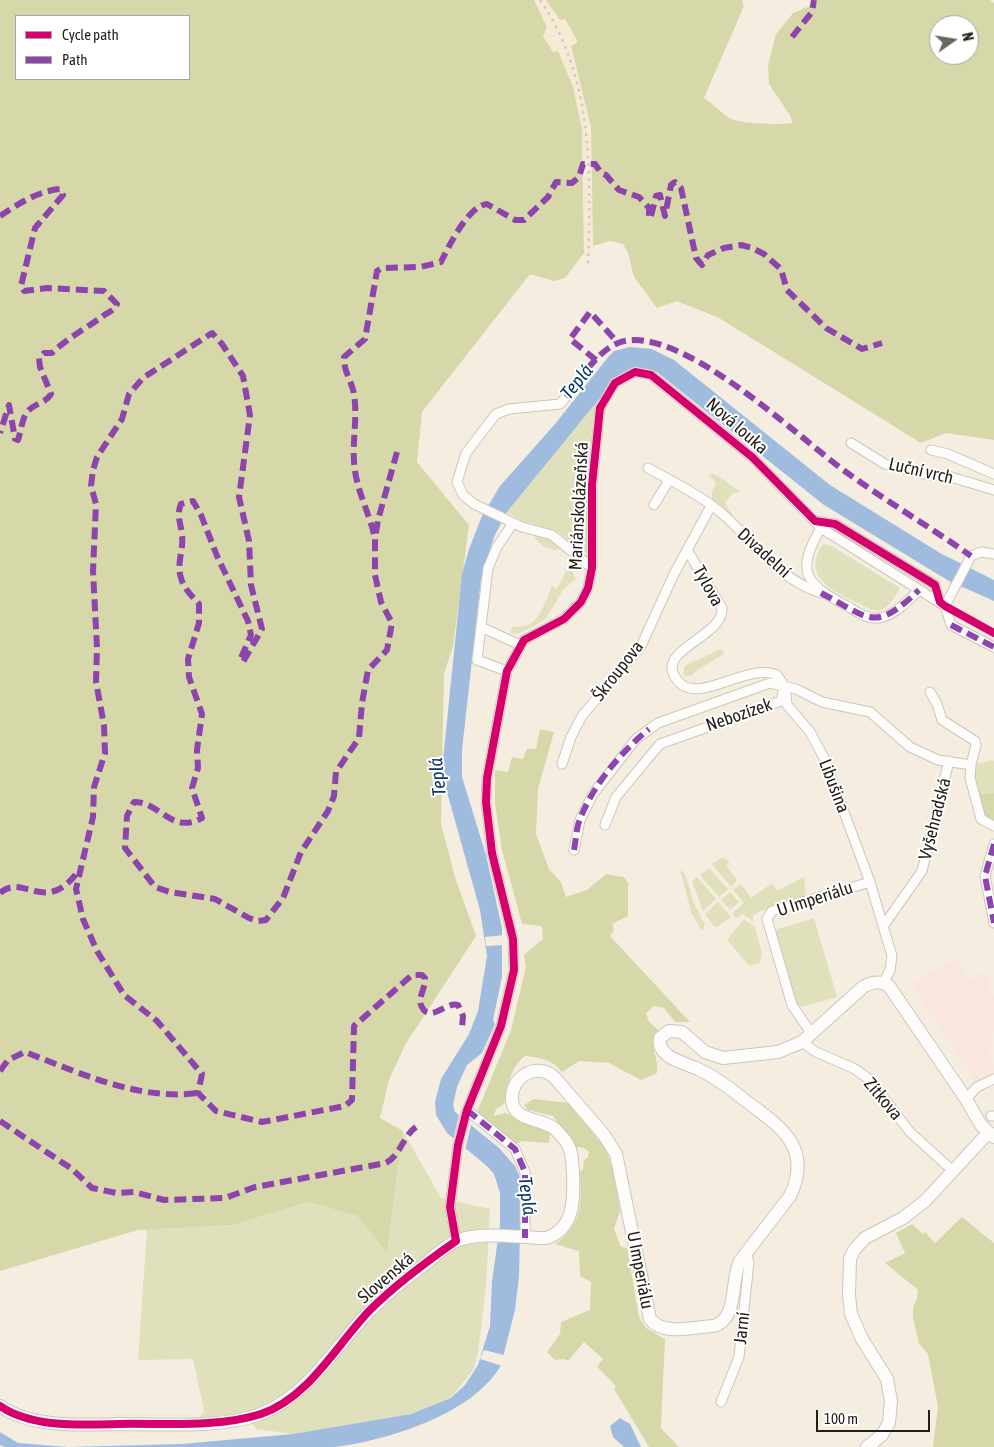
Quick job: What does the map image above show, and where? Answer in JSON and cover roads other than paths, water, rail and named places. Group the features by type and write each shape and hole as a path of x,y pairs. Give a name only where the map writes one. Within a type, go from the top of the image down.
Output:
{"street":[{"name":"Nová louka","path":"629,374 644,373 651,376 700,412 752,457 822,528 942,604"},
{"name":"Mariánskolázeňská","path":"520,645 524,640 554,626 570,614 588,588 592,568 592,486 600,408 615,382 629,374"},
{"path":"566,397 560,404 509,409 496,414 466,454 457,482 463,495 474,504 513,523 552,535 592,568"},
{"name":"Luční vrch","path":"851,443 885,464 927,475 951,477 994,490"},
{"path":"931,450 948,454 994,474"},
{"name":"Divadelní","path":"648,468 726,517 762,556 807,588 821,592 871,619 889,615 919,590"},
{"path":"654,505 669,480"},
{"name":"Tylova","path":"711,506 687,550 722,608 723,616 718,625 677,655 673,666 676,678 686,688 698,690 752,673 767,672 777,675 785,687"},
{"path":"815,521 835,524 935,586 951,625 994,646"},
{"path":"507,671 477,660 488,568 497,547 513,523"},
{"path":"821,592 811,580 807,565 811,546 822,528"},
{"name":"Škroupova","path":"562,764 571,736 582,716 641,646 687,550"},
{"path":"942,604 954,588 971,556 980,552 994,554"},
{"path":"456,1241 450,1207 458,1145 466,1115 503,1018 514,970 513,939 492,852 486,802 487,778 507,671 520,645 481,627"},
{"name":"Nebozízek","path":"574,850 580,820 593,794 618,761 649,729 658,723 770,683 785,687 781,701 660,744"},
{"path":"785,687 796,689 822,702 870,712 910,747 928,756 971,765"},
{"name":"Libušina","path":"785,687 787,705 810,732 824,758 870,882 892,956 890,970 884,982"},
{"path":"930,692 937,704 942,720 975,740 976,745 970,778 981,819 987,824 994,826"},
{"path":"605,825 616,796 660,744 649,729"},
{"name":"Vyšehradská","path":"884,925 922,871 949,761"},
{"path":"994,844 985,876 994,923"},
{"name":"U Imperiálu","path":"806,1037 792,1005 767,919 772,911 870,882"},
{"name":"U Imperiálu","path":"456,1241 470,1237 546,1238 559,1231 570,1214 574,1199 571,1153 567,1142 548,1123 525,1117 516,1111 513,1106 512,1098 516,1084 528,1072 538,1069 546,1071 555,1078 604,1135 616,1154 648,1314 653,1323 664,1329 713,1326 720,1323 729,1314 736,1270 746,1252 790,1196 794,1188 798,1165 792,1144 778,1124 700,1069 667,1056 660,1046 660,1038 665,1032 677,1030 705,1052 731,1059 778,1052 806,1037 863,987 874,982 884,982"},
{"path":"867,1447 882,1435 888,1423 891,1401 887,1379 862,1339 851,1314 848,1295 850,1259 858,1244 903,1218 925,1201 991,1135 980,1126 966,1099 889,986 884,982"},
{"name":"Zítkova","path":"806,1037 816,1052 856,1069 870,1080 910,1132 953,1171"},
{"path":"966,1099 977,1087 994,1078"},
{"path":"466,1115 515,1148 525,1172 523,1238"},
{"name":"Slovenská","path":"0,1406 40,1420 93,1425 206,1422 234,1420 264,1413 283,1402 312,1378 372,1308 399,1284 456,1241"},
{"name":"Jarní","path":"721,1402 739,1357 749,1262 746,1252"}],"water":[{"path":"630,347 652,349 674,360 830,485 940,553 994,580 994,601 949,581 824,505 657,372 636,369 627,371 617,377 507,512 494,537 481,579 462,750 462,777 486,855 502,928 502,977 493,1020 495,1024 482,1053 467,1065 457,1087 453,1105 455,1112 499,1148 515,1166 519,1175 521,1187 519,1277 515,1310 501,1365 488,1382 471,1398 450,1411 403,1431 355,1444 334,1447 68,1447 182,1444 293,1434 411,1414 451,1398 465,1385 478,1365 490,1326 492,1281 500,1225 500,1193 494,1174 488,1167 447,1133 436,1115 435,1102 441,1079 469,1034 478,1011 487,956 480,910 445,785 443,760 462,574 469,549 482,516 500,486 555,424 614,351"},
{"path":"620,1418 630,1424 641,1447 624,1447 613,1437 610,1426"},
{"path":"0,1432 18,1443 68,1447 5,1447 0,1445"}],"railway":[{"path":"540,0 558,30 571,62 580,94 588,162 588,265"}],"water label":[{"name":"Teplá","path":"577,382"},
{"name":"Teplá","path":"438,777"},
{"name":"Teplá","path":"527,1196"}]}
